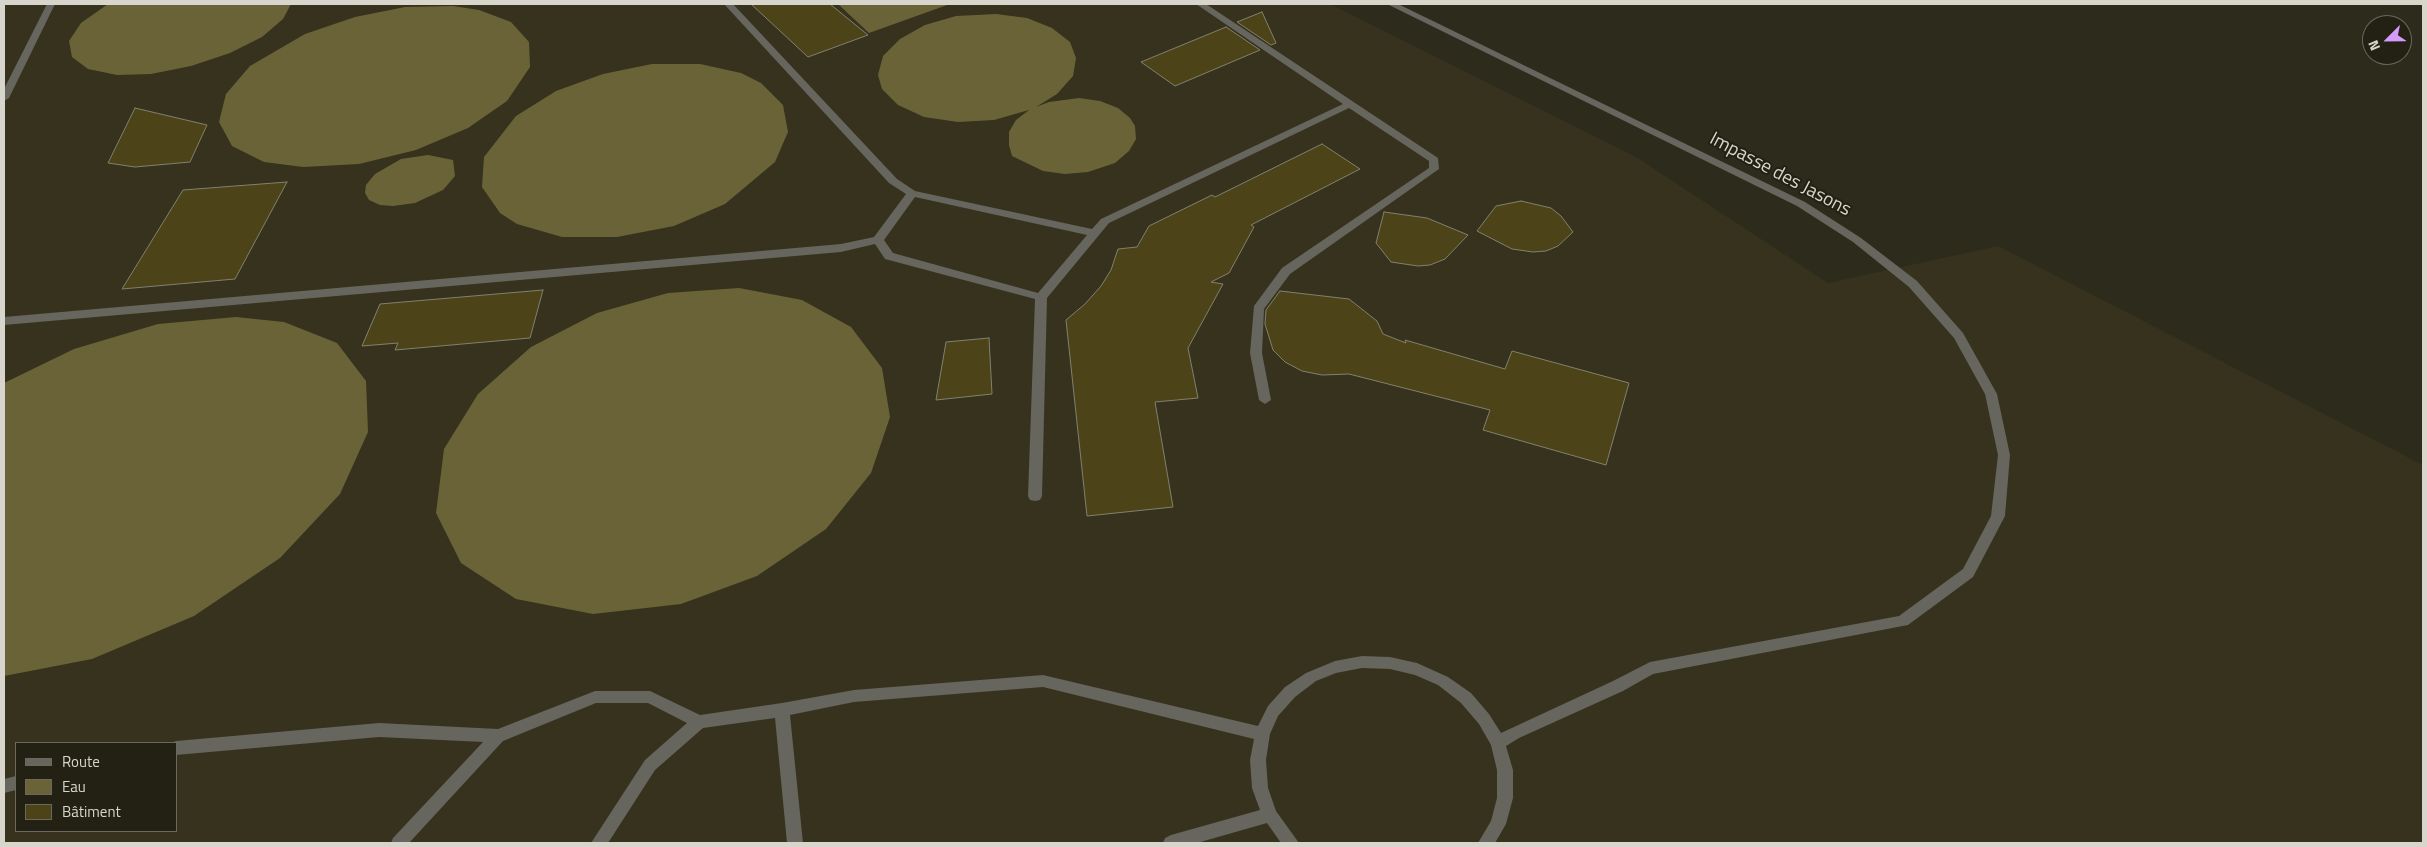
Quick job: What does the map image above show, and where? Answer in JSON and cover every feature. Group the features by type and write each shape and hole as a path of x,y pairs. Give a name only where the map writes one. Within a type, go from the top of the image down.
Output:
{"street":[{"path":"4,98 51,4"},
{"path":"728,4 893,181 912,193 1093,232"},
{"path":"1200,4 1434,160 1434,169 1286,271 1258,309 1256,353 1265,400"},
{"name":"Impasse des Jasons","path":"1391,4 1801,204 1857,240 1913,284 1959,336 1991,394 2004,455 1998,516 1968,573 1903,621 1650,668 1618,686 1514,733 1498,743"},
{"path":"1035,496 1041,297 1093,232 1105,221 1350,104"},
{"path":"4,321 841,248 878,240 912,193"},
{"path":"878,240 889,256 1041,297"},
{"path":"1291,843 1270,815 1260,788 1258,760 1262,734 1273,711 1290,692 1311,677 1335,667 1362,662 1390,663 1417,670 1443,682 1466,698 1484,719 1498,743 1505,770 1505,798 1498,824 1486,843"},
{"path":"599,843 650,765 699,722 782,710 854,696 1043,682 1262,734"},
{"path":"178,748 379,730 498,736 595,697 650,697 699,722"},
{"path":"782,710 795,843"},
{"path":"399,843 498,736"},
{"path":"1171,843 1270,815"}],"shaded area":[{"path":"4,4 1330,4 1636,157 1828,283 1998,246 2423,465 2423,843 4,843"}],"water":[{"path":"108,4 291,4 283,19 262,37 230,53 191,66 151,74 117,75 88,69 72,57 69,41 81,23"},
{"path":"838,4 950,4 869,33"},
{"path":"453,6 479,10 511,22 529,42 530,67 507,101 468,128 416,150 359,164 303,167 264,162 232,146 219,122 226,94 250,66 305,34 355,17 405,7"},
{"path":"996,14 1027,18 1052,28 1070,42 1076,58 1073,76 1057,94 1036,107 1049,102 1079,98 1100,101 1118,108 1130,118 1135,126 1136,139 1129,151 1115,163 1088,172 1065,174 1043,171 1012,156 1009,145 1009,132 1016,120 1029,110 994,120 958,122 924,117 898,105 882,89 878,75 883,56 900,39 925,25 956,16"},
{"path":"652,64 700,64 741,73 761,83 783,105 788,132 775,162 725,204 674,226 617,237 562,237 517,224 500,213 482,187 484,157 516,116 556,91 603,74"},
{"path":"428,155 453,160 455,176 443,190 415,203 393,206 380,205 369,200 365,193 366,185 375,174 401,159"},
{"path":"739,288 802,300 851,327 882,368 890,417 871,473 826,529 757,576 681,604 593,614 516,599 461,563 436,513 444,449 478,394 531,347 597,313 668,293"},
{"path":"236,317 284,322 337,343 366,381 368,432 340,494 280,558 194,616 92,659 4,676 4,383 74,349 158,324"}],"building":[{"path":"751,4 830,4 868,35 808,57"},
{"path":"1262,12 1276,43 1271,45 1237,22"},
{"path":"1226,27 1260,50 1175,86 1141,62"},
{"path":"135,108 207,125 190,162 135,167 108,163"},
{"path":"1322,144 1360,169 1251,225 1254,227 1229,273 1211,282 1223,284 1188,348 1198,398 1155,402 1173,507 1087,516 1066,320 1085,304 1101,286 1111,270 1118,249 1137,247 1149,226 1212,195 1215,197"},
{"path":"287,182 235,279 122,289 183,190"},
{"path":"1521,201 1551,208 1561,216 1573,232 1558,246 1546,251 1533,252 1512,249 1477,231 1496,206"},
{"path":"1384,212 1427,218 1468,235 1445,259 1430,265 1418,266 1391,262 1376,243"},
{"path":"543,290 530,338 395,350 398,343 362,346 380,304"},
{"path":"1280,291 1349,299 1377,321 1383,334 1406,343 1405,340 1505,369 1512,351 1629,383 1606,465 1483,430 1490,410 1349,374 1322,375 1302,371 1285,362 1273,350 1265,324 1266,310"},
{"path":"989,338 992,394 936,400 946,342"}]}
